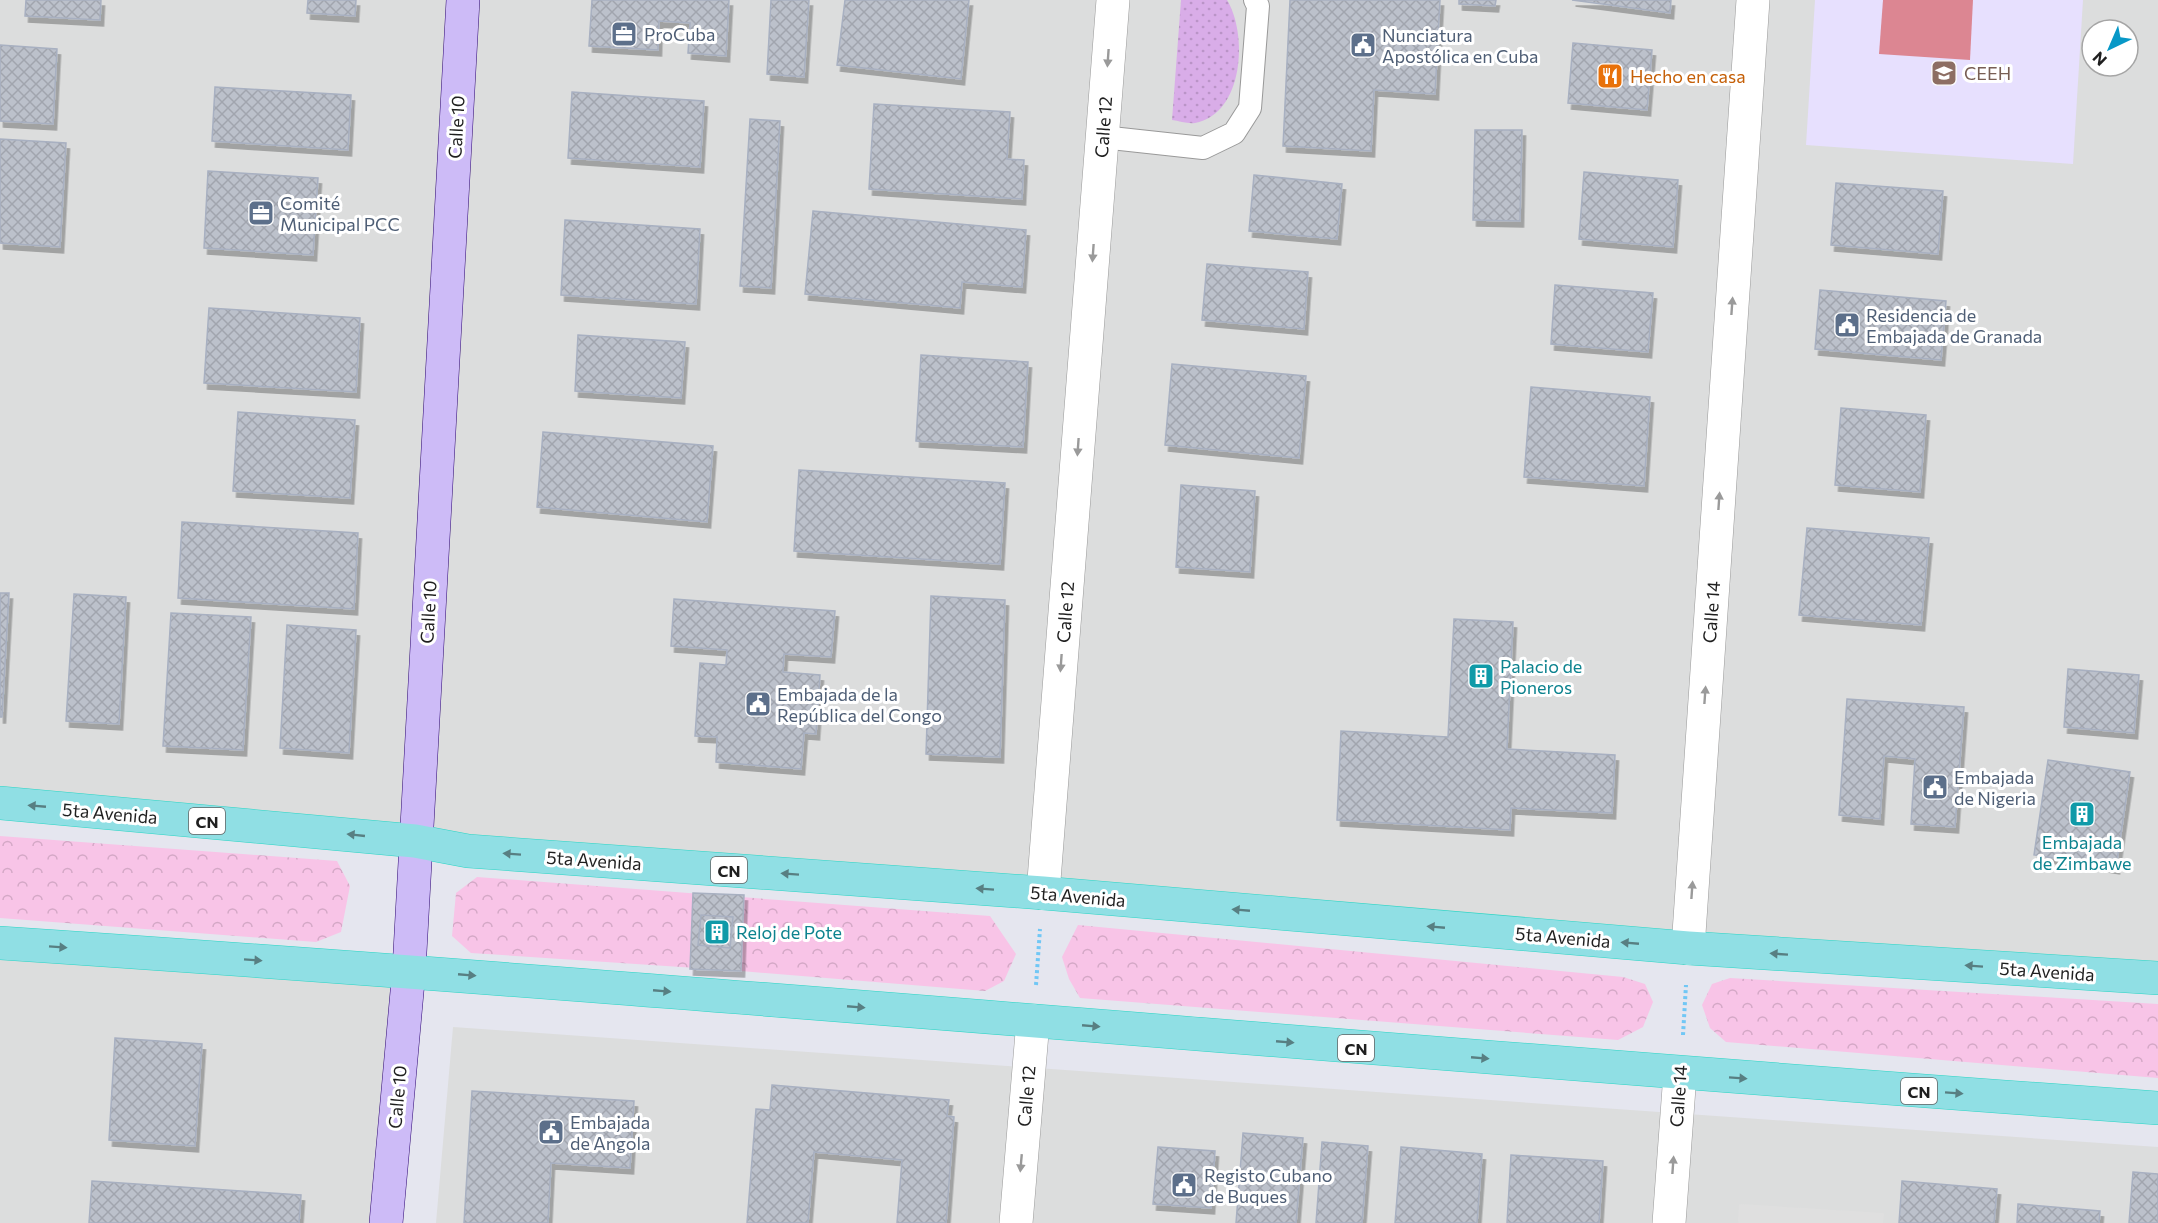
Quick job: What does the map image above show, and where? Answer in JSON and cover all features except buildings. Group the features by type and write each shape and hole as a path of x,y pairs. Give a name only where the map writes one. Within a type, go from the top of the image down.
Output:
{"highway":[{"name":"5ta Avenida","path":"0,803 415,841 468,851 1043,893 1688,948 2158,978"},
{"name":"CN","path":"0,943 409,970 1680,1074 2158,1108"}],"main road":[{"name":"Calle 10","path":"386,1223 409,970 464,0"}],"street":[{"name":"Calle 12","path":"1043,893 1113,0"},
{"name":"Calle 14","path":"1688,948 1753,0"},
{"name":"Calle 12","path":"1016,1223 1033,1021"},
{"name":"Calle 14","path":"1669,1223 1680,1074"}],"lane":[{"path":"1102,137 1203,148 1234,134 1250,108 1258,6 1255,0"}],"path":[{"path":"1033,1021 1043,893"},
{"name":"Calle 14","path":"1680,1074 1688,948"}],"shaded area":[{"path":"0,0 2158,0 2158,978 0,803"},
{"path":"1181,0 1227,0 1238,32 1237,71 1232,89 1224,105 1211,117 1195,123 1172,120"},
{"name":"CEEH","path":"1815,0 2083,0 2082,18 2080,18 2073,164 1806,145"},
{"path":"1883,0 1973,0 1970,60 1879,54"},
{"path":"0,943 409,970 386,1223 0,1223"},
{"path":"453,1027 2158,1147 2158,1223 436,1223"},
{"path":"1739,1204 1884,1213 1883,1223 1738,1223"}],"green space":[{"path":"0,836 337,861 350,886 341,932 316,942 0,918"},
{"path":"477,877 990,916 1016,954 1004,981 985,991 741,971 471,953 452,936 456,893"},
{"path":"1078,925 1623,977 1645,984 1653,1002 1643,1027 1618,1040 1080,998 1069,979 1062,957"},
{"path":"1730,978 2158,1004 2158,1078 1726,1042 1710,1028 1702,1005 1712,984"}],"place":[{"name":"ProCuba","path":"624,34"},
{"name":"Nunciatura Apostólica en Cuba","path":"1363,45"},
{"name":"CEEH","path":"1944,73"},
{"name":"Hecho en casa","path":"1610,76"},
{"name":"Comité Municipal PCC","path":"261,213"},
{"name":"Residencia de Embajada de Granada","path":"1847,325"},
{"name":"Palacio de Pioneros","path":"1481,676"},
{"name":"Embajada de la República del Congo","path":"758,704"},
{"name":"Embajada de Nigeria","path":"1935,787"},
{"name":"Embajada de Zimbawe","path":"2082,814"},
{"name":"Reloj de Pote","path":"717,932"},
{"name":"Embajada de Angola","path":"551,1132"},
{"name":"Registo Cubano de Buques","path":"1184,1185"}]}
